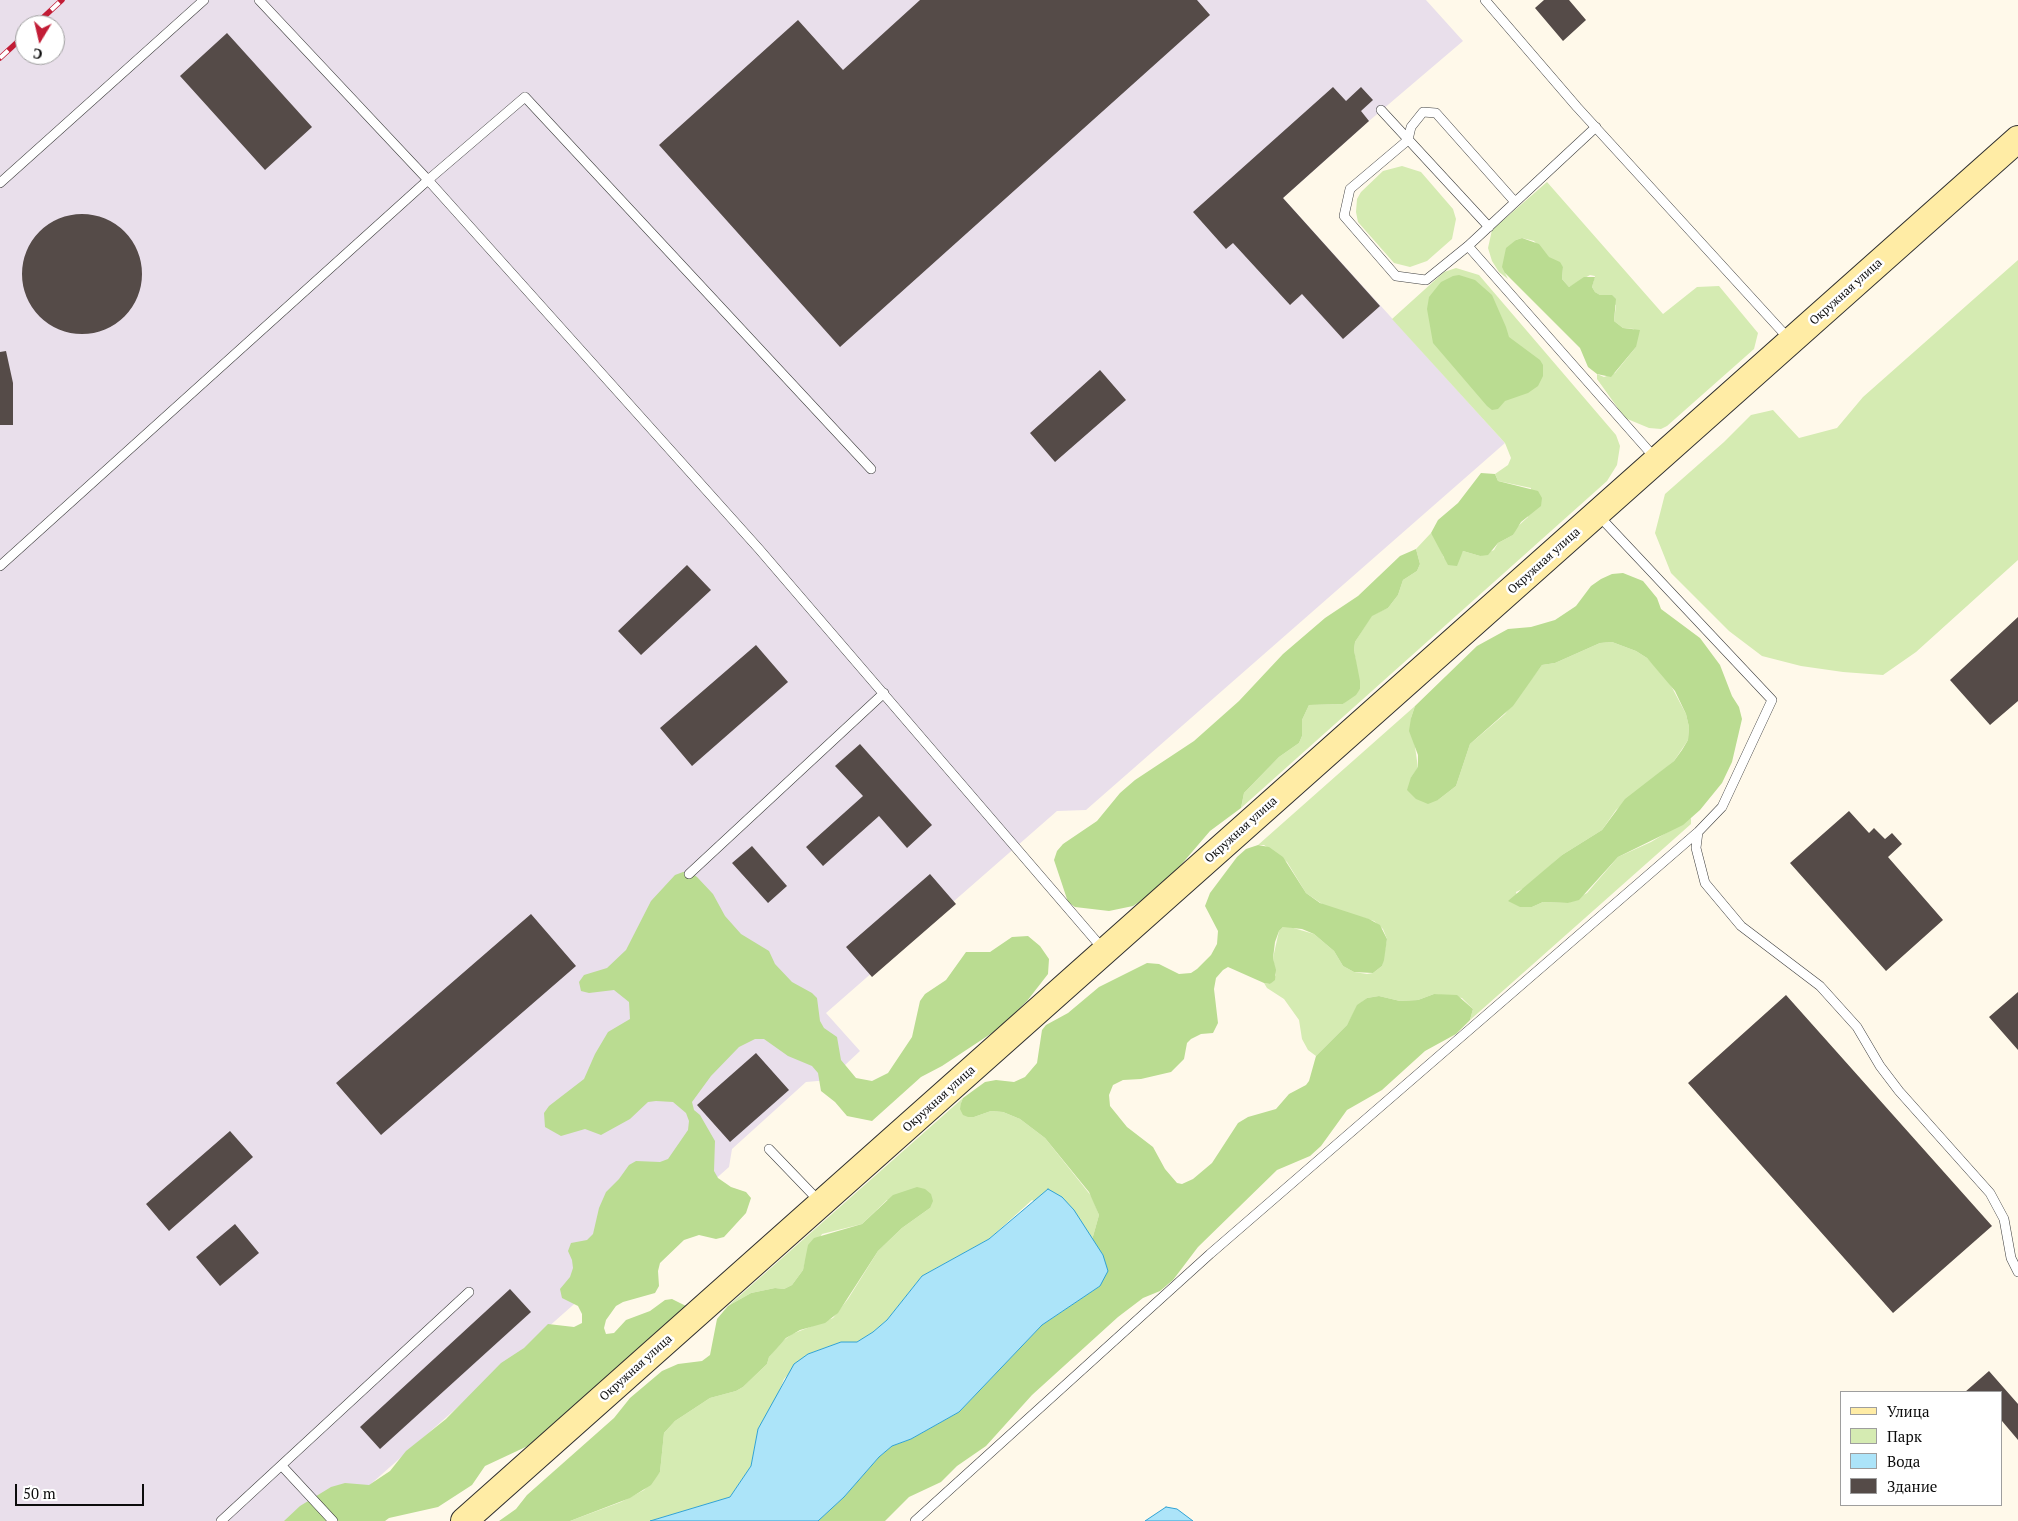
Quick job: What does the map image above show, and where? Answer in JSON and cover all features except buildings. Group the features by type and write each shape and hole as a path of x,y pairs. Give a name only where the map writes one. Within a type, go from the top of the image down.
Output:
{"main road":[{"name":"Окружная улица","path":"464,1521 2018,139"}],"lane":[{"path":"0,183 204,0"},
{"path":"259,0 428,180 759,549 1105,951"},
{"path":"1486,0 1596,127 1791,341"},
{"path":"0,566 428,180 525,97 872,469"},
{"path":"1381,110 1489,227"},
{"path":"1515,202 1436,112 1423,112 1410,126 1408,140 1350,190 1344,216 1396,276 1426,280 1468,246 1596,127"},
{"path":"1468,246 1657,460"},
{"path":"915,1521 1210,1254 1698,832 1722,807 1772,700 1597,514"},
{"path":"689,874 884,693"},
{"path":"1698,832 1696,848 1704,883 1741,926 1820,986 1857,1027 1880,1066 1899,1091 1990,1193 2004,1220 2011,1258 2018,1272"},
{"path":"769,1149 821,1204"},
{"path":"221,1521 469,1292"},
{"path":"282,1466 333,1521"}],"shaded area":[{"path":"0,0 1426,0 1463,41 1283,198 1505,443 1086,810 1057,811 826,1013 860,1051 829,1080 806,1082 732,1149 729,1167 329,1521 0,1521"}],"green space":[{"path":"1402,166 1421,172 1453,209 1456,219 1452,239 1427,261 1410,267 1394,263 1358,222 1356,212 1357,199 1361,192 1383,171"},
{"path":"1547,182 1663,314 1697,287 1719,286 1758,333 1754,349 1667,426 1661,429 1649,428 1625,418 1597,379 1597,374 1604,377 1615,373 1636,347 1634,329 1623,328 1614,321 1616,305 1595,292 1592,287 1595,276 1590,275 1569,287 1562,279 1563,267 1549,258 1534,241 1522,238 1516,240 1505,273 1508,279 1499,272 1492,261 1488,248 1492,230"},
{"path":"1522,238 1539,244 1549,257 1560,262 1563,267 1562,279 1569,287 1584,277 1595,277 1592,287 1595,292 1600,295 1612,295 1616,299 1614,321 1623,328 1640,330 1636,347 1611,377 1597,374 1588,367 1580,348 1505,273 1502,267 1506,248"},
{"path":"2018,260 2018,560 1916,652 1883,675 1801,666 1762,656 1729,631 1671,573 1655,533 1665,494 1724,442 1751,415 1773,410 1799,438 1837,428 1863,397"},
{"path":"1456,268 1479,275 1616,435 1620,446 1617,465 1607,481 1241,808 1244,793 1279,757 1299,743 1302,736 1302,720 1309,705 1343,704 1360,689 1354,650 1355,642 1372,615 1388,608 1398,595 1403,580 1417,571 1420,564 1416,549 1431,533 1437,540 1444,558 1459,558 1463,551 1480,556 1494,550 1498,543 1513,535 1516,528 1528,517 1531,488 1498,481 1495,474 1508,465 1511,458 1505,443 1392,319 1444,272"},
{"path":"1459,275 1475,280 1492,295 1509,337 1540,360 1543,365 1543,376 1538,386 1528,393 1505,401 1498,409 1492,410 1487,406 1433,343 1427,309 1429,297 1441,282"},
{"path":"1481,473 1495,474 1498,481 1538,491 1542,498 1541,506 1521,522 1513,535 1498,543 1488,555 1480,556 1463,551 1457,566 1448,565 1431,533 1438,520 1458,503"},
{"path":"1416,549 1420,564 1417,571 1403,580 1398,595 1388,608 1372,616 1355,642 1354,650 1360,681 1360,689 1356,695 1343,704 1309,705 1302,720 1302,736 1299,743 1279,757 1244,793 1241,808 1210,831 1168,880 1154,892 1133,906 1109,911 1075,907 1068,902 1054,860 1057,851 1063,844 1097,821 1120,793 1135,780 1194,741 1239,701 1283,654 1325,618 1358,596 1400,556"},
{"path":"1623,573 1643,581 1657,598 1661,609 1700,638 1720,665 1732,696 1739,707 1742,719 1732,762 1722,783 1700,810 1683,825 1618,857 1579,900 1568,903 1543,902 1532,907 1520,907 1508,901 1562,855 1602,830 1625,799 1674,761 1682,750 1688,740 1689,727 1686,714 1675,691 1647,658 1636,651 1612,642 1600,643 1555,663 1542,665 1513,706 1470,744 1456,786 1438,800 1428,804 1416,799 1407,790 1411,777 1418,767 1418,755 1409,731 1411,718 1415,706 1477,646 1508,629 1531,627 1555,620 1576,606 1591,586 1601,579 1612,574"},
{"path":"1612,642 1636,651 1647,658 1668,680 1686,714 1689,727 1688,740 1674,761 1616,810 1602,830 1562,855 1525,888 1516,892 1520,907 1532,907 1543,902 1568,903 1587,893 1618,857 1651,842 1691,818 1691,824 1470,1020 1473,1009 1462,998 1434,994 1418,1000 1400,1001 1379,996 1367,998 1358,1005 1347,1025 1316,1056 1308,1050 1302,1039 1299,1020 1284,999 1267,988 1264,983 1270,984 1276,975 1273,958 1279,931 1283,927 1290,927 1314,934 1334,951 1343,966 1354,972 1367,974 1373,973 1382,966 1387,939 1383,929 1374,921 1325,906 1306,893 1287,862 1264,845 1258,845 1415,706 1411,718 1418,768 1411,777 1438,800 1456,786 1470,744 1505,714 1542,665 1555,663 1600,643"},
{"path":"1258,845 1269,847 1283,857 1306,893 1320,903 1369,919 1380,925 1387,939 1384,960 1382,966 1373,973 1354,972 1343,966 1334,951 1314,934 1302,929 1283,927 1279,931 1275,942 1273,958 1276,970 1275,980 1270,984 1264,983 1228,967 1223,970 1216,978 1214,989 1218,1023 1213,1033 1201,1034 1191,1039 1187,1043 1184,1059 1171,1072 1141,1079 1123,1080 1113,1085 1109,1095 1110,1106 1127,1127 1153,1147 1165,1169 1177,1183 1182,1184 1193,1179 1212,1163 1238,1123 1248,1117 1276,1109 1289,1094 1306,1085 1309,1081 1316,1056 1347,1025 1357,1005 1367,998 1379,996 1400,1001 1418,1000 1434,994 1457,995 1473,1009 1470,1020 1456,1034 1425,1051 1382,1090 1347,1110 1321,1146 1310,1156 1277,1170 1198,1247 1173,1280 1160,1291 1143,1298 1118,1317 1032,1395 986,1446 957,1466 941,1482 909,1497 885,1521 818,1521 844,1497 879,1457 892,1446 911,1439 959,1412 1042,1325 1100,1286 1103,1255 1092,1240 1099,1215 1089,1192 1045,1138 1020,1119 1003,1112 991,1111 974,1117 968,1117 963,1115 960,1109 963,1098 985,1082 996,1080 1014,1082 1025,1077 1037,1063 1042,1030 1046,1025 1068,1013 1099,987 1147,963 1159,964 1179,974 1191,973 1197,969 1211,955 1217,944 1218,931 1205,906 1210,893 1237,857 1246,849"},
{"path":"690,872 697,877 713,894 725,916 741,934 769,951 775,964 792,982 812,993 817,998 820,1021 824,1028 837,1037 841,1060 856,1078 872,1081 888,1073 912,1037 920,1001 925,994 946,980 966,952 990,952 1012,937 1028,936 1040,946 1049,959 1048,974 1027,1001 998,1029 942,1066 921,1077 872,1121 847,1116 835,1102 821,1091 818,1073 812,1066 788,1056 764,1039 755,1039 739,1047 711,1076 692,1102 694,1110 700,1115 715,1141 714,1171 718,1178 731,1187 746,1192 751,1198 746,1213 724,1237 716,1239 699,1235 684,1240 660,1263 658,1271 659,1286 655,1293 623,1302 616,1306 606,1320 604,1328 606,1334 614,1333 626,1320 650,1311 665,1300 672,1299 686,1306 532,1444 485,1466 472,1485 438,1507 389,1518 385,1521 284,1521 300,1506 331,1487 345,1483 369,1485 390,1471 406,1451 446,1419 501,1363 524,1348 548,1324 574,1327 582,1323 582,1314 578,1306 562,1298 560,1289 570,1277 573,1268 568,1251 571,1243 587,1240 593,1234 599,1208 606,1192 629,1165 636,1161 660,1162 668,1159 688,1130 689,1121 686,1113 673,1102 656,1101 648,1102 630,1119 601,1135 585,1129 561,1136 545,1127 544,1113 549,1106 584,1079 595,1054 608,1032 630,1019 629,1002 614,990 589,993 581,991 579,982 584,975 607,968 626,950 651,901 675,875"},
{"path":"963,1098 961,1103 974,1117 991,1111 1003,1112 1020,1119 1045,1138 1092,1197 1099,1215 1092,1240 1083,1226 1032,1200 989,1239 922,1276 887,1320 873,1332 857,1342 841,1342 808,1354 784,1379 777,1397 758,1429 751,1466 730,1497 650,1521 570,1521 621,1502 644,1490 660,1472 664,1433 675,1421 710,1398 736,1391 743,1387 767,1364 769,1357 779,1344 792,1334 833,1318 848,1299 878,1251 902,1228 930,1208 887,1200 862,1224 822,1234 805,1262 803,1270 792,1285 784,1289 775,1288 751,1293 728,1306"},
{"path":"917,1187 925,1189 931,1194 933,1201 930,1208 902,1228 878,1251 838,1313 825,1323 800,1330 786,1338 769,1357 767,1364 743,1387 736,1391 710,1398 675,1421 664,1433 660,1472 651,1485 630,1498 570,1521 499,1521 516,1509 527,1495 614,1418 630,1398 662,1371 678,1364 702,1361 710,1355 717,1319 728,1306 751,1293 775,1288 784,1289 792,1285 803,1270 808,1245 814,1238 862,1224 893,1195"}],"water":[{"path":"1048,1189 1062,1197 1074,1210 1103,1255 1108,1271 1100,1286 1042,1325 959,1412 911,1439 892,1446 879,1457 844,1497 818,1521 650,1521 730,1497 751,1466 758,1429 794,1364 808,1354 841,1342 857,1342 873,1332 887,1320 922,1276 989,1239"},
{"path":"1166,1507 1177,1509 1193,1521 1145,1521"}],"railway":[{"path":"46,15 62,0"},
{"path":"0,58 15,44"}]}
